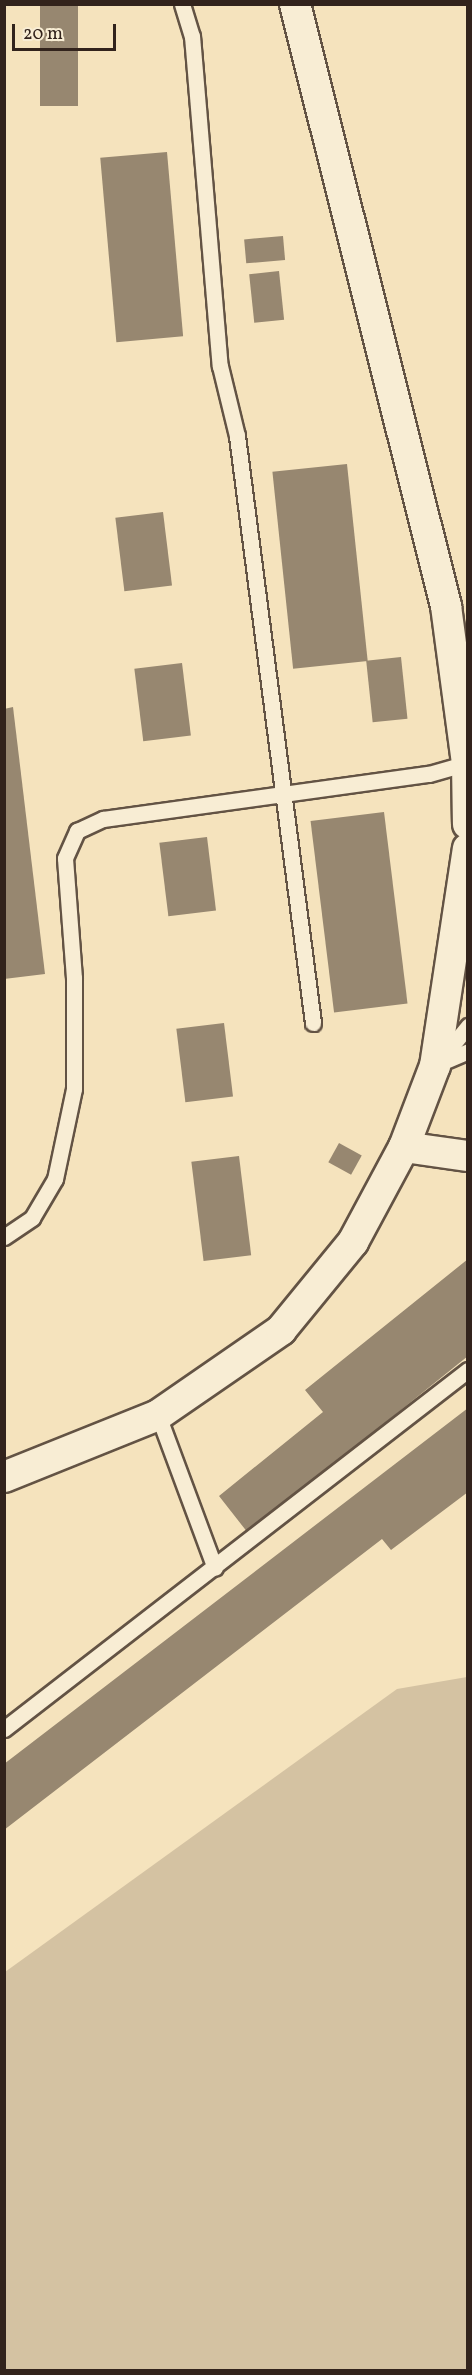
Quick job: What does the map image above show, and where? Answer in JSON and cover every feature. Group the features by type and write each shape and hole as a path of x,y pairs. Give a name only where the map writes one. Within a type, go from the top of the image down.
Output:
{"street":[{"path":"295,4 446,606 467,763 468,824"},
{"path":"4,1477 158,1415 281,1330 353,1242 404,1147 435,1066 468,848"},
{"path":"404,1147 468,1156"}],"lane":[{"path":"182,4 192,36 219,366 237,436 313,1023"},
{"path":"4,1237 32,1218 55,1179 74,1089 74,978 65,858 77,831 103,819 283,792 429,774 467,763"},
{"path":"435,1066 468,1026"},
{"path":"435,1066 468,1051"},
{"path":"4,1729 468,1370"},
{"path":"158,1415 215,1568"}],"shaded area":[{"path":"467,1677 467,2370 5,2370 5,1972 397,1689"}],"building":[{"path":"40,4 78,4 78,106 40,106"},
{"path":"167,152 183,336 116,342 100,158"},
{"path":"283,236 285,260 246,263 244,239"},
{"path":"279,271 284,320 254,323 249,274"},
{"path":"347,464 368,661 293,669 272,472"},
{"path":"163,512 172,585 124,591 115,518"},
{"path":"401,657 407,719 373,722 366,661"},
{"path":"182,663 191,735 143,741 134,669"},
{"path":"13,707 45,974 4,979 4,709"},
{"path":"384,812 408,1004 334,1013 311,821"},
{"path":"207,837 216,910 168,916 159,843"},
{"path":"224,1023 233,1096 185,1102 176,1029"},
{"path":"339,1143 362,1156 351,1175 328,1162"},
{"path":"239,1156 251,1255 204,1261 191,1162"},
{"path":"468,1259 468,1356 248,1533 219,1496 323,1412 305,1390"},
{"path":"468,1408 468,1492 391,1550 382,1539 4,1830 4,1764"}]}
